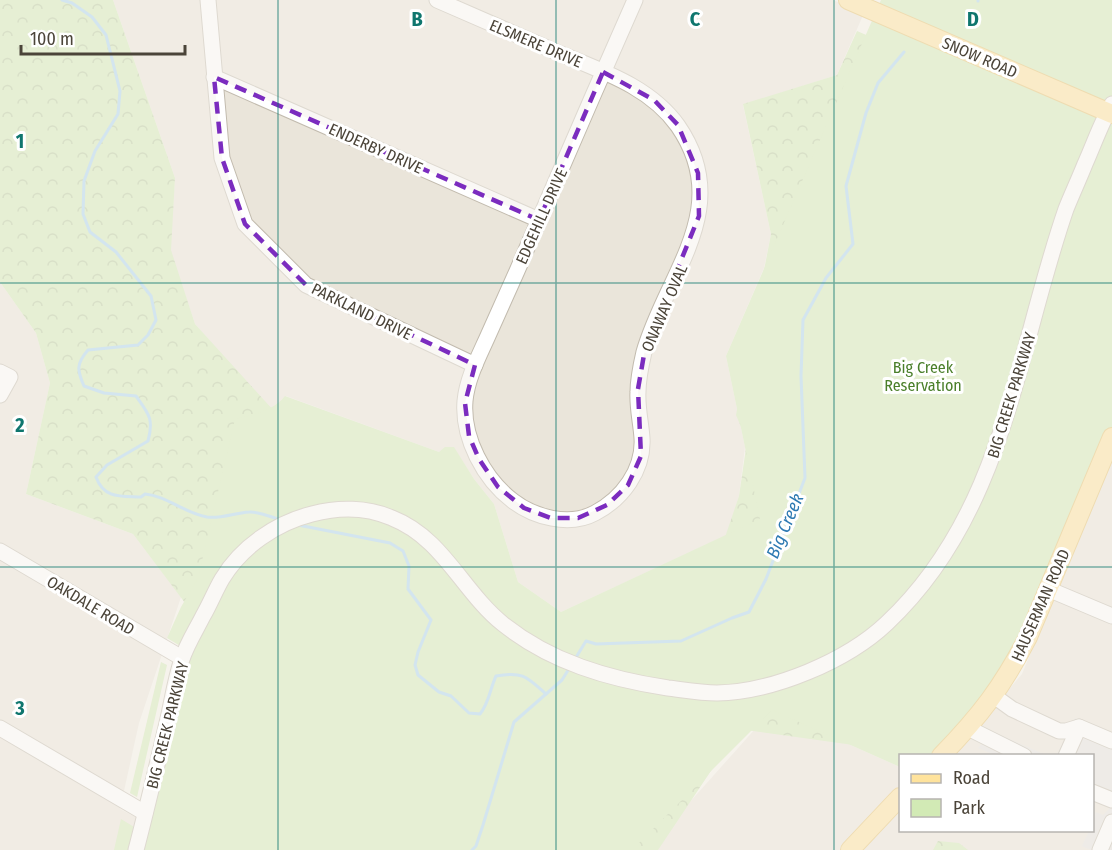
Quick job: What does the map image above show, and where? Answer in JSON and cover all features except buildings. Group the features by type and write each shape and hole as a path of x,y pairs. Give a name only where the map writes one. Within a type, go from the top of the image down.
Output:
{"main road":[{"name":"SNOW ROAD","path":"848,0 1110,110"},
{"name":"HAUSERMAN ROAD","path":"943,754 968,728 1012,669 1112,437"},
{"path":"850,850 899,799"}],"street":[{"name":"PARKLAND DRIVE","path":"208,0 222,158 245,224 306,285 475,365"},
{"name":"ELSMERE DRIVE","path":"437,0 603,72"},
{"name":"EDGEHILL DRIVE","path":"469,436 465,403 475,365 634,0"},
{"name":"ONAWAY OVAL","path":"469,436 479,459 498,487 524,508 551,518 578,518 592,515 619,495 628,485 639,465 642,441 638,389 641,367 648,340 696,231 701,201 700,187 694,158 687,141 666,112 641,91 603,72"},
{"name":"ENDERBY DRIVE","path":"214,77 539,220"},
{"name":"BIG CREEK PARKWAY","path":"136,850 182,658 224,575 268,531 297,517 352,509 393,518 431,542 444,555 481,603 504,624 548,653 595,673 635,683 717,693 761,687 794,678 842,655 885,626 917,592 965,522 1000,441 1066,208 1110,110"},
{"path":"0,395 5,374"},
{"name":"OAKDALE ROAD","path":"0,551 182,658"},
{"path":"1048,589 1112,615"},
{"path":"994,696 1012,709 1059,731 1079,727 1112,741"},
{"path":"1067,754 1079,727"},
{"path":"0,728 146,813"},
{"path":"968,728 1020,754"},
{"path":"1094,793 1112,800"},
{"path":"1100,850 1112,822"}],"highlighted area":[{"path":"603,72 654,100 678,125 698,173 699,216 645,349 638,389 641,456 628,485 607,505 578,518 551,518 524,508 498,487 479,459 469,436 465,403 475,365 306,285 245,224 222,158 214,77 539,220"}],"shaded area":[{"path":"113,0 833,0 864,13 837,75 743,105 771,234 764,268 726,356 745,447 739,496 727,535 561,612 518,582 494,504 454,448 439,452 286,396 270,410 195,324 170,250 175,178"},
{"path":"0,282 36,333 50,383 26,494 133,534 181,597 139,723 120,809 143,821 136,850 0,850"},
{"path":"1112,456 1112,850 647,850 772,710 899,767 899,832 1094,832 1094,754 953,754 1022,674"},
{"path":"1075,718 1112,737 1112,850 1091,850 1082,846 1089,832 1094,832 1096,812 1103,815 1109,809 1109,805 1094,798 1094,754 1057,754"},
{"path":"993,731 1044,754 993,754 978,748"}],"green space":[{"name":"Big Creek Reservation","path":"0,0 113,0 175,178 171,250 195,324 274,411 522,613 570,631 718,558 739,496 747,441 736,415 771,234 743,104 837,75 857,31 1112,141 882,749 739,729 658,850 169,850 216,644 133,534 26,494 50,383 36,333 0,282"},
{"name":"Big Creek Reservation","path":"881,0 1112,0 1112,433 1009,688 942,754 899,754 899,767 772,710 632,850 114,850 121,819 139,830 182,647 167,638 198,578 235,419 268,409 285,396 439,452 445,447 454,447 474,479 494,504 518,582 561,612 760,519 726,356"},
{"path":"161,662 167,665 137,797 130,793"},
{"path":"938,841 959,843 968,850 933,850"}],"waterway":[{"path":"62,0 72,3 92,17 106,35 120,91 118,114 95,151 84,181 83,214 90,232 116,252 151,296 156,320 148,335 138,345 88,350 81,359 79,371 84,386 104,393 136,396 147,412 150,422 148,441 107,465 96,477 108,493 141,497 145,494 153,495 207,517 253,512 281,520"},
{"name":"Big Creek","path":"575,659 586,641 596,644 681,641 749,612 766,579 805,478 801,376 803,320 826,278 853,244 846,186 866,113 878,83 904,52"},
{"path":"298,525 390,543 403,551 409,566 408,589 431,620 418,652 415,665 418,675 439,692 451,696 469,713 480,714 483,710 496,676 519,675 534,683 546,694"},
{"name":"Big Creek","path":"472,850 476,846 483,825 514,722 562,680 570,667"}]}
